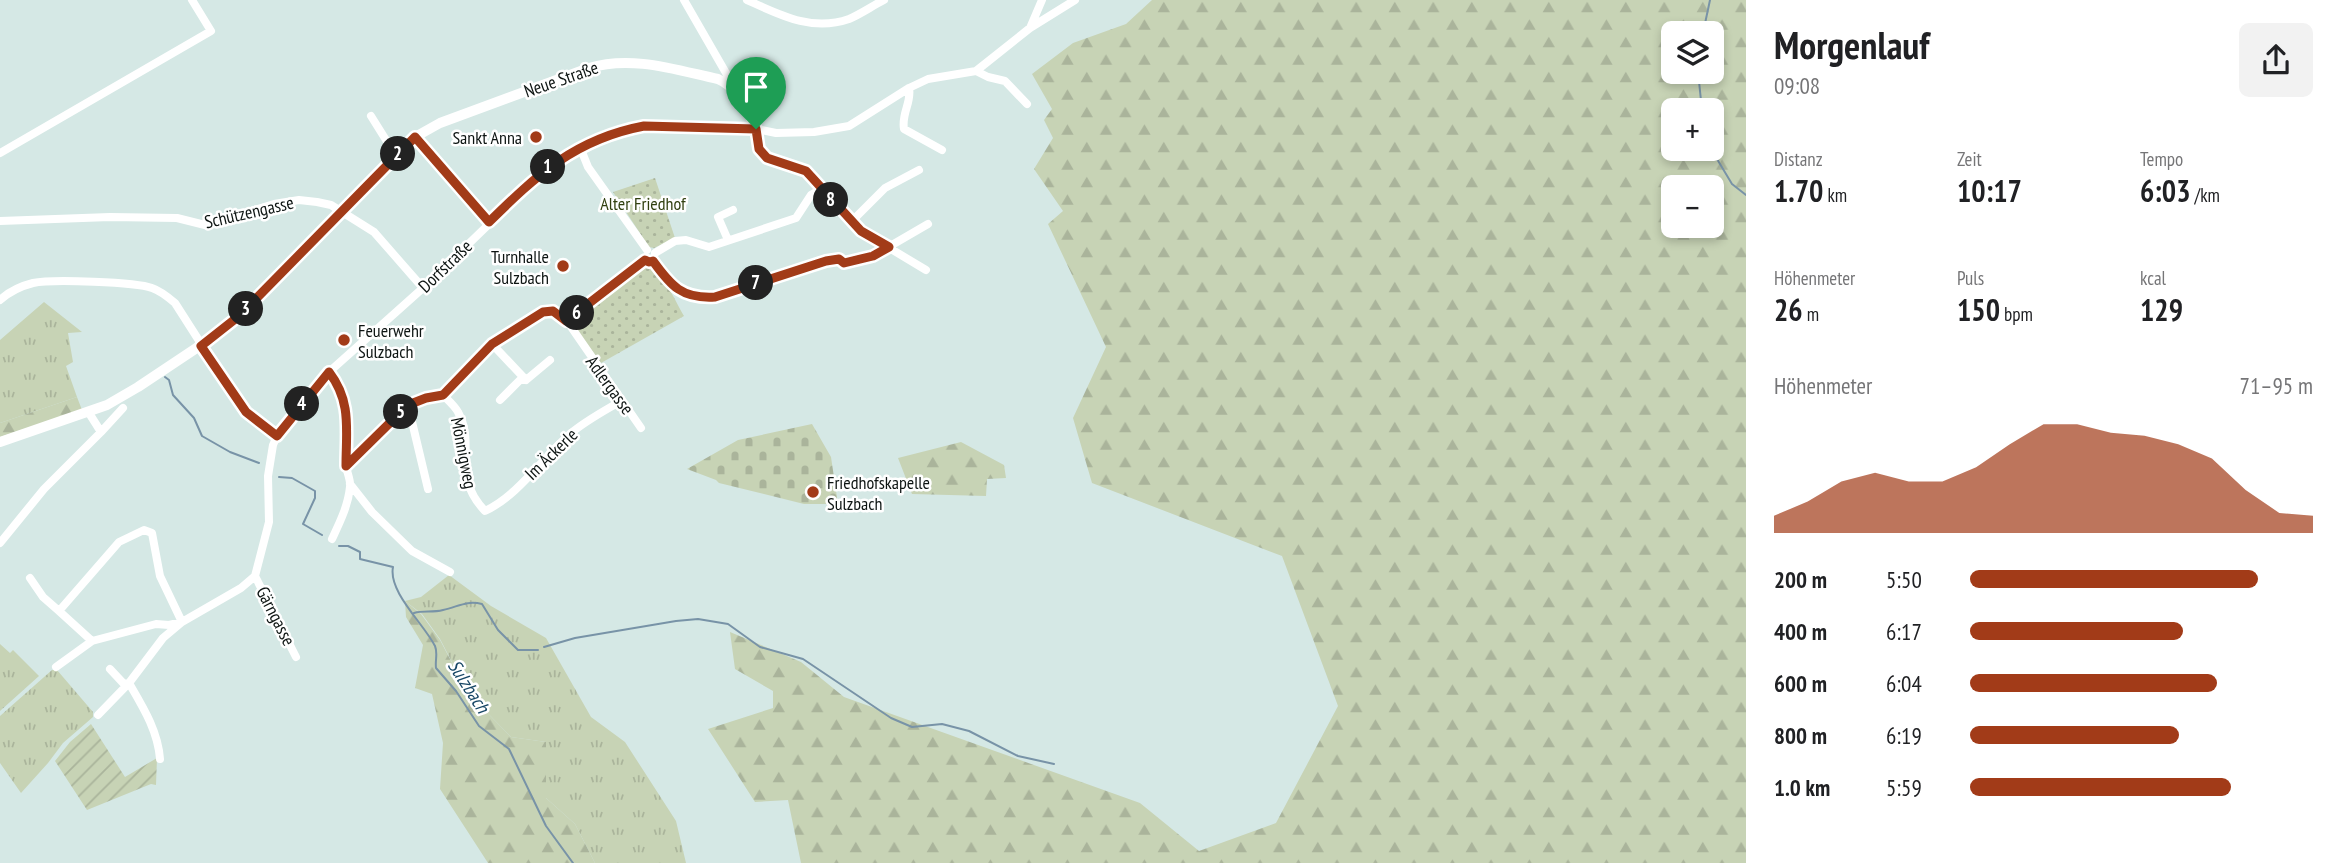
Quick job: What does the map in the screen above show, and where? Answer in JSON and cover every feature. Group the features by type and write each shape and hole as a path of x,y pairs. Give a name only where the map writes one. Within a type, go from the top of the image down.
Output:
{"street":[{"path":"0,153 211,31 192,0"},
{"path":"684,0 738,94 756,129 759,149 767,158 806,171 861,231 926,270"},
{"path":"747,0 790,19 818,25 849,19 884,0"},
{"path":"1030,28 1042,0"},
{"name":"Dorfstraße","path":"255,576 269,522 269,466 277,436 329,372 423,288 533,180 580,147 644,126 756,129 776,133 814,132 849,126 908,88 928,79 976,71 1030,28 1075,0"},
{"name":"Neue Straße","path":"0,442 89,413 121,398 201,346 239,316 415,137 440,123 603,64 633,62 718,79 730,84"},
{"path":"976,71 988,78 1005,81 1027,104"},
{"path":"908,88 910,95 902,121 904,129 942,150"},
{"path":"371,116 396,156"},
{"path":"415,137 489,222"},
{"path":"580,147 589,167 668,282 691,296 715,297 826,261 839,259 844,263 873,256 928,224"},
{"path":"851,222 885,188 919,170"},
{"path":"566,321 650,256 675,241 686,240 709,247 796,218 811,195 821,190"},
{"name":"Schützengasse","path":"0,222 12,219 110,217 177,218 205,225 274,204 299,200 331,205 374,232 423,288"},
{"path":"728,240 718,217 733,210"},
{"path":"0,300 16,288 48,281 149,287 175,303 246,412 277,436"},
{"name":"Adlergasse","path":"492,344 543,312 553,311 566,321 641,428"},
{"path":"346,466 408,405 443,395 492,344 526,380"},
{"path":"500,400 520,380 526,380 550,360"},
{"path":"329,372 341,388 347,412 346,466 351,484 372,512 412,551 450,572"},
{"name":"Mönnigweg","path":"443,395 458,411 464,432 466,477 473,498 485,511"},
{"name":"Im Äckerle","path":"485,511 495,507 516,488 571,433 621,401"},
{"path":"408,405 428,489"},
{"path":"0,542 44,489 123,408"},
{"path":"89,413 101,432"},
{"path":"332,538 346,509 351,484"},
{"path":"59,611 120,542 144,530 152,533 160,576 182,622"},
{"path":"97,715 129,683 163,638 182,622 241,588 255,576"},
{"name":"Gärngasse","path":"255,576 296,657"},
{"path":"30,578 43,597 92,640"},
{"path":"57,667 92,640 156,624 182,622"},
{"path":"110,669 124,684 129,683"},
{"path":"129,683 159,743 160,759"}],"green space":[{"path":"1152,0 1746,0 1746,863 801,863 788,800 755,802 708,729 773,708 773,691 735,669 730,632 801,662 844,697 1140,803 1199,851 1276,823 1338,706 1282,556 1092,483 1073,418 1106,347 1048,224 1063,211 1034,169 1053,138 1044,120 1052,109 1032,74 1073,43 1126,24"},
{"name":"Alter Friedhof","path":"655,178 675,238 654,248 649,247 613,192"},
{"path":"645,266 663,280 684,316 601,363 576,329 575,318"},
{"path":"44,302 82,332 68,333 73,362 66,366 77,397 0,423 0,340"},
{"path":"77,397 82,410 0,437 0,423"},
{"path":"812,424 831,457 838,504 804,504 719,483 687,469 738,440"},
{"path":"961,442 1004,465 1006,478 987,479 986,496 912,494 898,458"},
{"path":"449,575 491,606 546,638 591,717 625,742 676,821 686,863 595,863 575,824 546,798 546,742 511,737 468,693 440,639 422,614 405,601 421,597"},
{"path":"405,601 421,614 440,640 468,693 511,737 546,742 546,798 575,824 595,863 488,863 440,789 443,743 432,694 415,688 423,645 406,617"},
{"path":"0,644 10,653 13,650 39,676 0,711"},
{"path":"52,670 57,670 93,712 93,717 63,743 21,793 0,763 0,716"},
{"path":"91,724 125,777 157,758 156,785 151,784 87,810 55,761 70,742"}],"waterway":[{"path":"1706,21 1710,0"},
{"path":"1699,84 1701,98"},
{"path":"1718,161 1732,184 1746,195"},
{"path":"165,377 169,380 173,395 194,418 202,436 230,452 259,463"},
{"path":"279,477 292,478 315,491 315,498 303,524 322,535"},
{"name":"Sulzbach","path":"339,546 348,546 360,552 360,559 393,567 393,577 401,597 435,646 436,668 456,691 479,726 509,749 546,826 573,863"},
{"path":"414,613 439,611 467,603 482,604 498,630 518,650 538,650"},
{"path":"544,647 575,638 676,621 698,619 728,624 760,647 803,659 891,718 912,727 942,724 969,731 1018,756 1054,764"}],"place":[{"name":"Sankt Anna","path":"536,137"},
{"name":"Turnhalle Sulzbach","path":"563,266"},
{"name":"Feuerwehr Sulzbach","path":"344,340"},
{"name":"Friedhofskapelle Sulzbach","path":"813,492"}],"route":[{"path":"644,126 756,129 759,149 767,158 806,171 861,231 889,247 873,256 844,263 839,259 826,261 715,297 704,298 678,290 668,282 653,261 645,260 566,321 553,311 543,312 492,344 443,395 408,405 346,466 347,412 341,388 329,372 277,436 246,412 201,346 239,316 415,137 489,222 549,166 604,136 644,126"}]}
